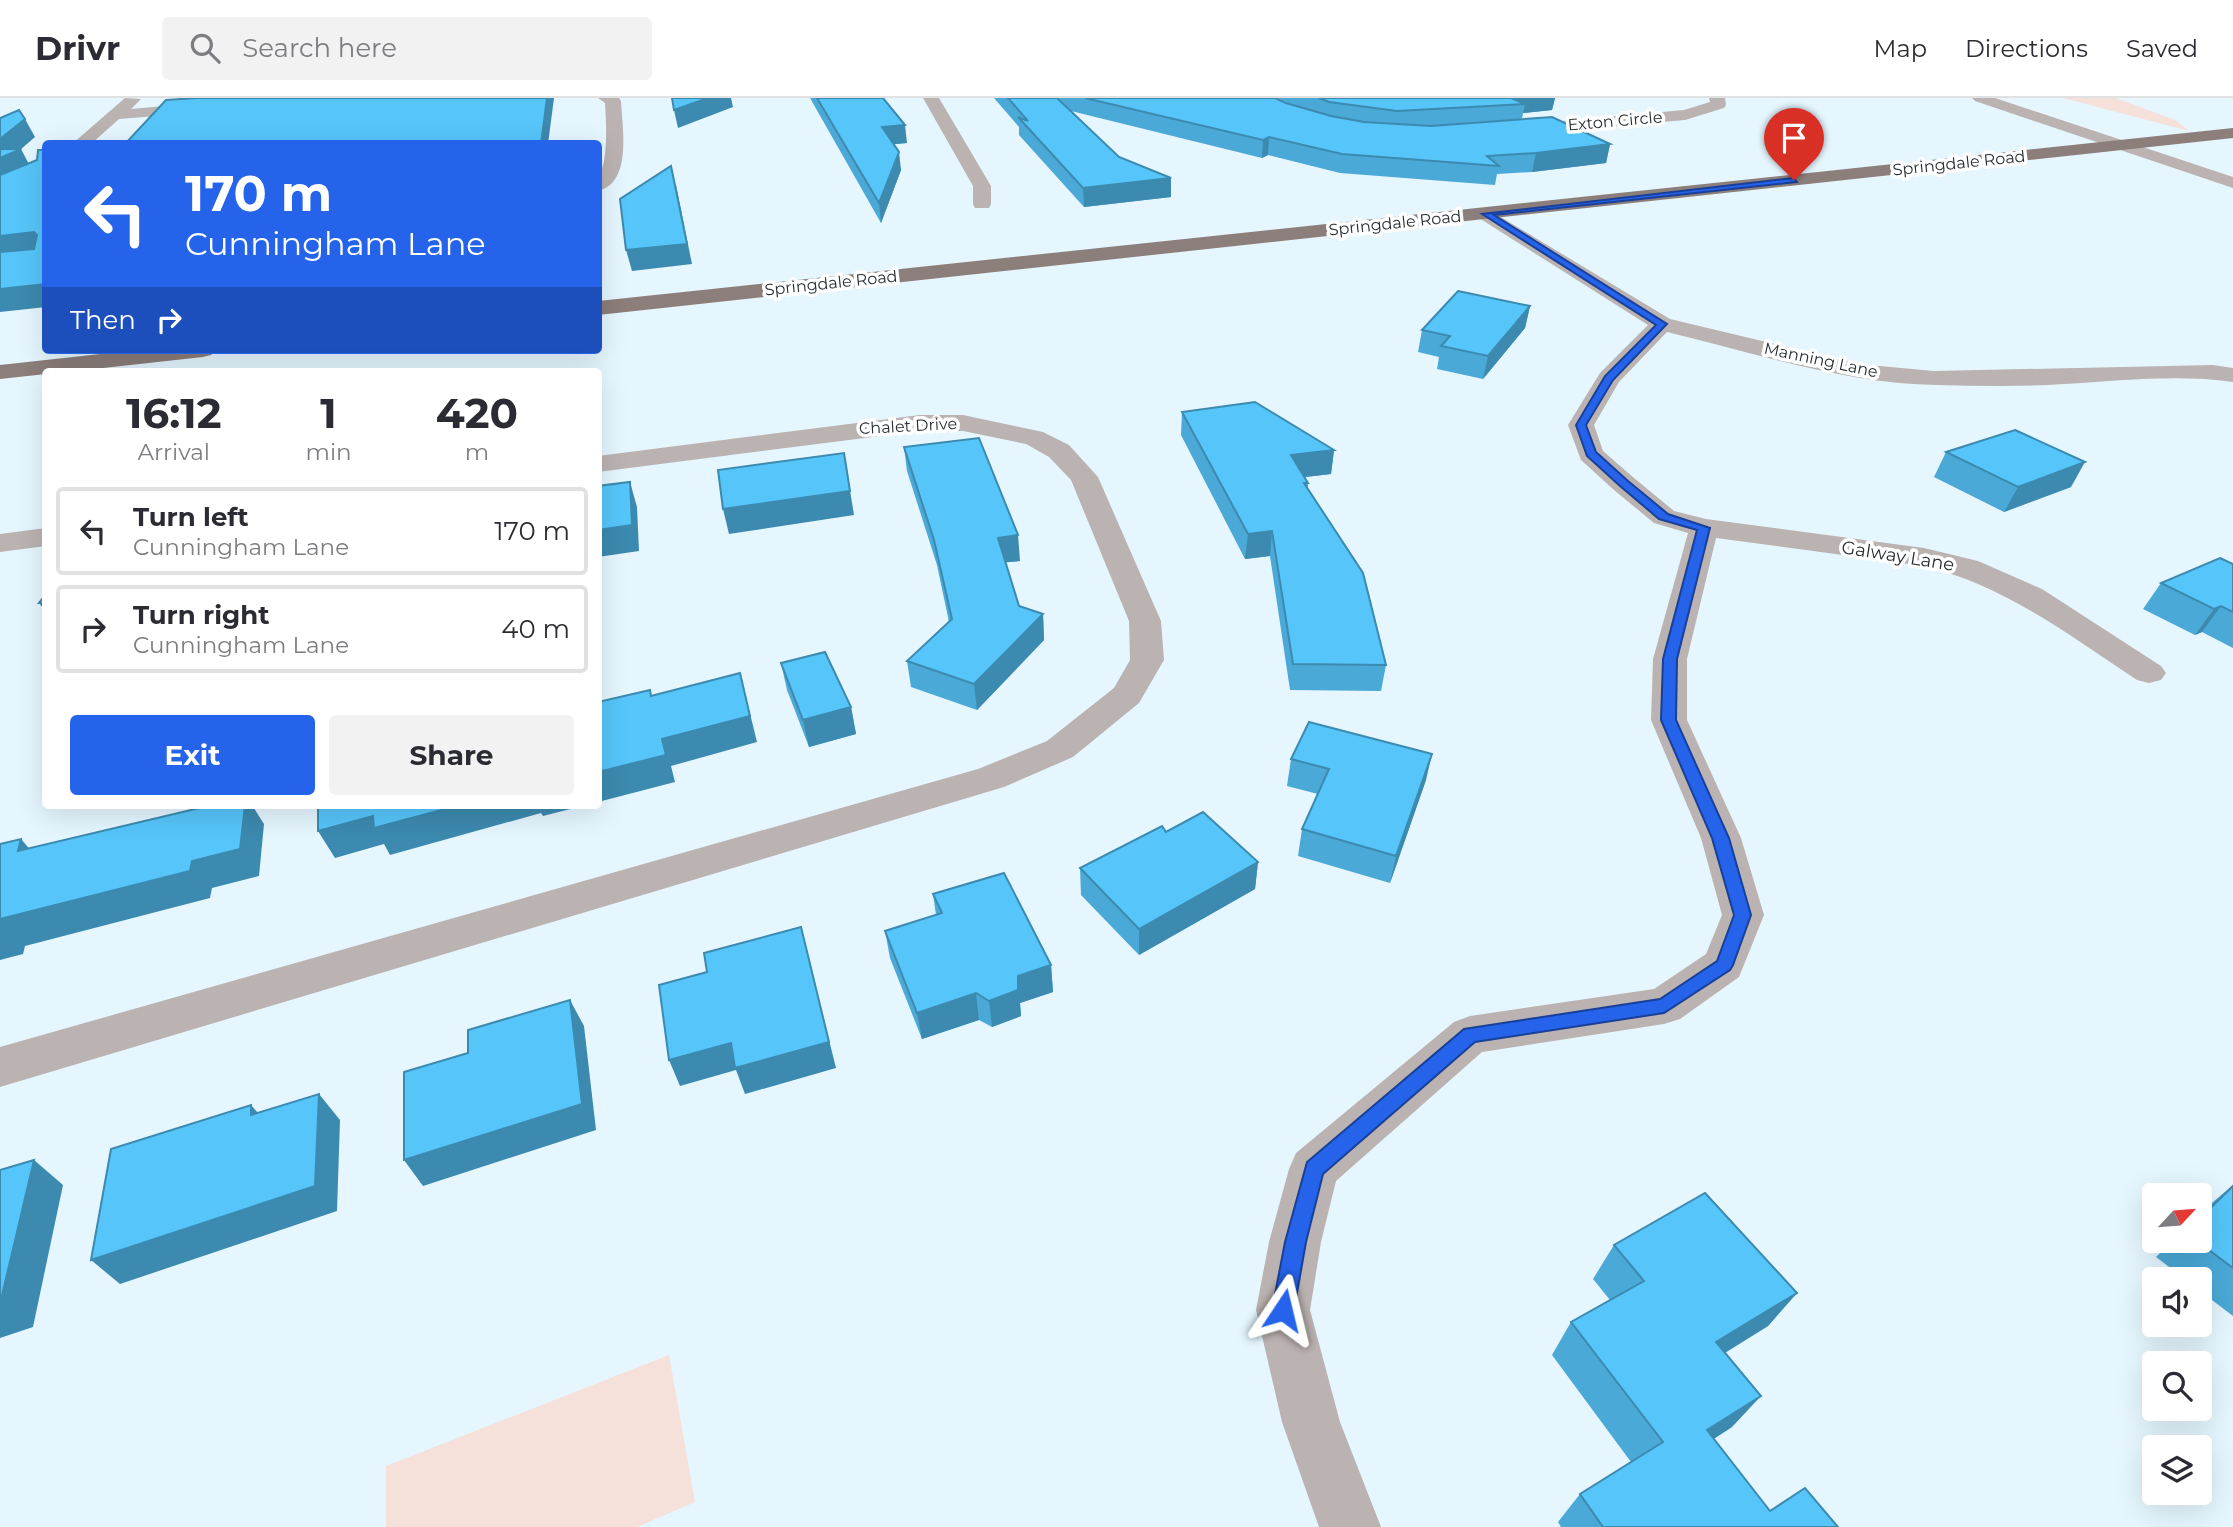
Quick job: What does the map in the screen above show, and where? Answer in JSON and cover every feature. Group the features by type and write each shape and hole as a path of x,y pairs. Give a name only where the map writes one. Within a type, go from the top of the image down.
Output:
{"main road":[{"name":"Springdale Road","path":"602,308 2233,133"},
{"path":"0,372 166,354"}],"street":[{"path":"85,140 135,98"},
{"path":"602,184 613,170 613,101 606,98"},
{"path":"931,98 982,186 982,204"},
{"name":"Exton Circle","path":"1498,132 1685,115 1718,105 1717,98"},
{"path":"1980,98 2233,183"},
{"path":"113,115 221,106"},
{"name":"Manning Lane","path":"1486,214 1662,324 1858,371 1934,378 2060,377 2135,372 2213,372 2233,375"},
{"name":"Galway Lane","path":"1662,324 1609,378 1581,425 1591,454 1664,517 1704,528 1924,557 1967,567 2031,596 2149,673"},
{"name":"Chalet Drive","path":"0,1067 991,778 1060,750 1127,695 1147,660 1144,621 1084,477 1059,451 1034,438 963,423 920,423 602,463"},
{"path":"1350,1527 1311,1422 1283,1310 1295,1242 1314,1169 1470,1035 1664,1006 1724,965 1743,915 1721,838 1669,720 1670,659 1704,528"},
{"path":"0,543 42,538"}],"shaded area":[{"path":"2063,98 2116,98 2175,120 2189,131"},
{"path":"669,1355 695,1502 637,1527 386,1527 386,1466"}],"building":[{"path":"547,98 542,140 129,140 166,100"},
{"path":"672,98 708,98 674,110"},
{"path":"817,98 883,98 905,125 882,127 899,152 879,203"},
{"path":"1008,98 1057,98 1119,157 1171,178 1083,188 1018,117 1028,121"},
{"path":"1085,98 1275,98 1331,116 1364,122 1431,126 1552,117 1610,144 1487,156 1499,166 1342,154 1269,137 1263,140"},
{"path":"1319,98 1511,98 1525,104 1397,111 1329,102"},
{"path":"19,110 25,119 0,139 0,118"},
{"path":"0,149 21,149 0,158"},
{"path":"38,150 42,150 42,284 0,289 0,252 34,249 37,235 34,232 0,236 0,175 37,160"},
{"path":"671,166 687,244 626,250 620,199"},
{"path":"1458,291 1530,306 1488,356 1441,346 1450,336 1422,330"},
{"path":"1255,402 1334,450 1291,455 1308,483 1304,483 1363,573 1386,665 1293,664 1272,531 1248,534 1182,412"},
{"path":"2015,430 2085,462 2018,487 1946,452"},
{"path":"979,438 1018,535 998,538 1019,606 1043,614 974,684 907,661 952,619 934,540 904,447"},
{"path":"844,453 850,491 723,509 718,470"},
{"path":"630,482 632,525 602,529 602,486"},
{"path":"2220,558 2233,564 2233,612 2221,606 2214,609 2161,583"},
{"path":"825,652 851,707 803,720 781,663"},
{"path":"740,673 750,716 662,739 666,755 602,771 602,701 650,690 651,696"},
{"path":"1309,722 1432,754 1396,856 1302,829 1329,769 1291,759"},
{"path":"195,809 245,809 240,849 192,861 190,871 0,919 0,844 21,839 18,851"},
{"path":"318,809 445,809 374,828 373,816 318,831"},
{"path":"1203,812 1258,862 1139,929 1080,868 1162,826 1166,832"},
{"path":"1004,873 1051,965 1018,976 1018,990 989,1001 976,993 917,1013 885,931 942,913 933,894"},
{"path":"801,927 829,1042 735,1068 731,1043 669,1060 659,985 707,972 704,953"},
{"path":"570,1000 582,1104 404,1160 404,1072 468,1053 468,1030"},
{"path":"319,1094 315,1186 91,1260 111,1149 251,1105 251,1115"},
{"path":"34,1160 0,1304 0,1170"},
{"path":"2233,1186 2233,1268 2212,1252 2212,1206"},
{"path":"1705,1193 1797,1293 1716,1342 1761,1396 1707,1430 1770,1511 1805,1488 1838,1527 1603,1527 1580,1494 1663,1442 1571,1322 1644,1281 1614,1245"}],"route":[{"path":"1283,1310 1295,1242 1314,1169 1470,1035 1664,1006 1724,965 1743,915 1721,838 1669,720 1670,659 1704,528 1664,517 1624,484 1591,454 1581,425 1609,378 1662,324 1486,214 1794,180"}]}
